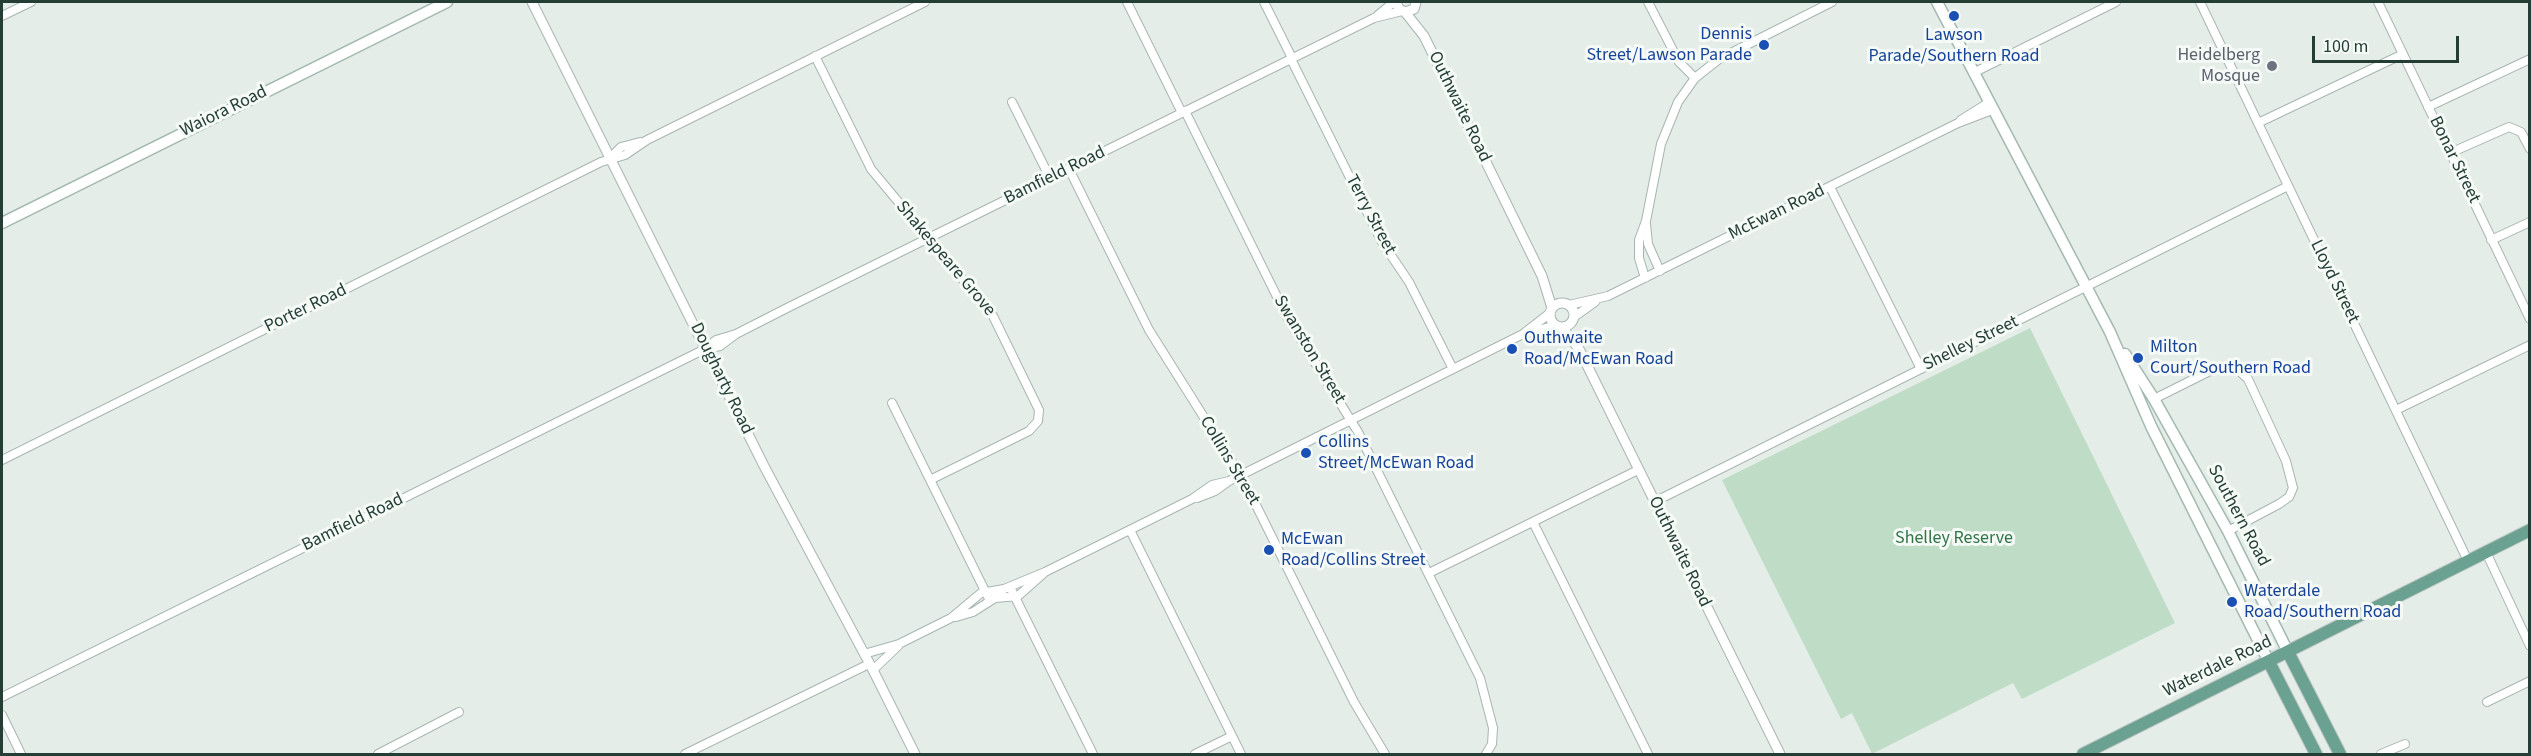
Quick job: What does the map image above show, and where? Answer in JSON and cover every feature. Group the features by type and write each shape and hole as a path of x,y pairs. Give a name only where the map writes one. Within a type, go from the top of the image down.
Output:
{"main road":[{"name":"Waiora Road","path":"2,223 447,2"},
{"name":"Southern Road","path":"1937,2 1990,107 2110,332 2157,437 2316,754"},
{"name":"Southern Road","path":"2110,332 2154,399 2228,531 2340,754"},
{"name":"Waterdale Road","path":"2083,754 2529,530"}],"street":[{"path":"2,16 21,4 31,2"},
{"name":"Dougharty Road","path":"532,2 764,466 915,754"},
{"name":"Porter Road","path":"2,460 610,158 621,147 647,140 925,2"},
{"name":"Swanston Street","path":"1127,2 1288,319 1351,420 1429,573 1485,690 1493,738 1486,754"},
{"name":"Terry Street","path":"1264,2 1382,242 1408,282 1453,369"},
{"name":"Bamfield Road","path":"2,698 705,349 716,340 736,334 1374,18 1395,2"},
{"name":"Outhwaite Road","path":"1395,2 1424,36 1542,276 1551,310 1551,320 1579,349"},
{"path":"1648,2 1679,62 1695,78"},
{"path":"1645,278 1638,249 1666,129 1678,102 1695,78 1731,52 1832,2"},
{"path":"1973,73 2116,2"},
{"name":"Lloyd Street","path":"2200,2 2468,561"},
{"name":"Bonar Street","path":"2378,2 2529,319"},
{"path":"1403,11 1417,3"},
{"name":"Outhwaite Road","path":"1417,3 1424,36"},
{"name":"Bamfield Road","path":"1374,18 1403,11"},
{"path":"2258,123 2403,54"},
{"name":"Shakespeare Grove","path":"815,56 867,162 927,239 993,316 1034,398 1039,416 1029,431 930,480"},
{"path":"2428,107 2529,59"},
{"path":"1012,102 1050,178"},
{"name":"McEwan Road","path":"1573,319 1596,301 1990,107"},
{"path":"2450,153 2509,127 2521,132 2529,149"},
{"name":"Collins Street","path":"1069,169 1149,330 1240,475 1354,702 1385,754"},
{"name":"Shelley Street","path":"1654,502 2288,186"},
{"path":"1830,187 1921,369"},
{"path":"1646,221 1648,244 1660,271"},
{"path":"2492,240 2529,222"},
{"name":"Outhwaite Road","path":"1542,276 1565,304 1573,319 1579,349 1778,754"},
{"name":"McEwan Road","path":"1565,304 1596,301"},
{"path":"685,754 871,667 899,645 951,618 986,591 1010,587 1130,530 1192,499 1212,485 1240,475 1523,334 1551,310 1565,304"},
{"path":"1523,334 1559,326 1573,319"},
{"path":"2396,410 2529,345"},
{"path":"2154,399 2220,366 2236,368 2248,379 2286,461 2293,488 2289,497 2280,504 2228,531"},
{"path":"892,403 990,601"},
{"path":"1429,573 1638,470"},
{"path":"1533,522 1648,754"},
{"path":"1130,530 1241,754"},
{"path":"2486,552 2529,646"},
{"path":"951,618 973,612 1000,597 1015,598 1045,572"},
{"path":"1010,587 1093,754"},
{"path":"864,654 899,645"},
{"path":"2487,702 2529,681"},
{"path":"378,754 459,712"},
{"path":"2,715 21,754"},
{"path":"1195,754 1232,736"},
{"path":"2381,754 2405,744"}],"green space":[{"name":"Shelley Reserve","path":"2030,328 2175,623 2022,699 2013,683 1872,754 1852,713 1841,719 1722,480"}],"place":[{"name":"Lawson Parade/Southern Road","path":"1954,16"},
{"name":"Dennis Street/Lawson Parade","path":"1764,45"},
{"name":"Heidelberg Mosque","path":"2272,66"},
{"name":"Outhwaite Road/McEwan Road","path":"1512,349"},
{"name":"Milton Court/Southern Road","path":"2138,358"},
{"name":"Collins Street/McEwan Road","path":"1306,453"},
{"name":"McEwan Road/Collins Street","path":"1269,550"},
{"name":"Waterdale Road/Southern Road","path":"2232,602"}]}
